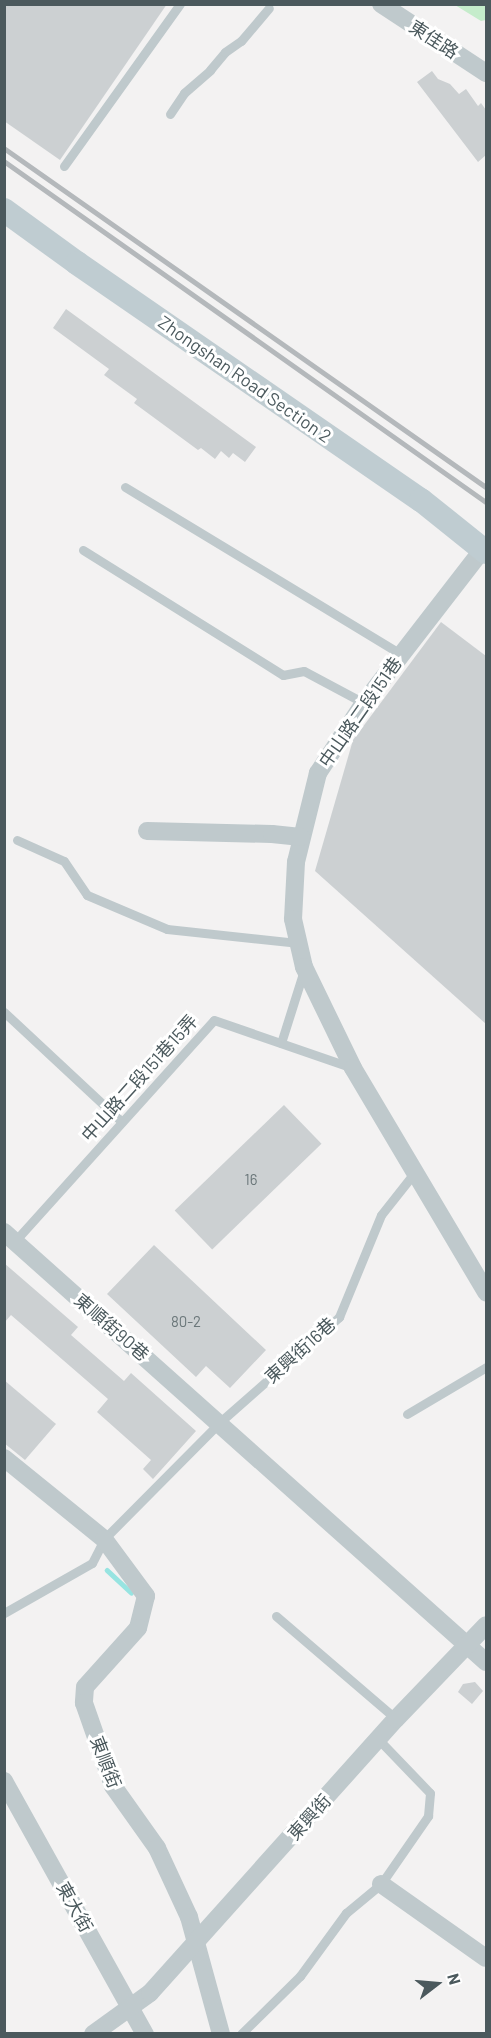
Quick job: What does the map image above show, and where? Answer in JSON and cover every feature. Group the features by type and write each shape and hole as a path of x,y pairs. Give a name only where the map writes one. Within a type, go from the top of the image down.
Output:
{"main road":[{"name":"Zhongshan Road Section 2","path":"7,216 421,500 485,552"}],"street":[{"name":"東佳路","path":"381,4 486,74"},
{"name":"中山路二段151巷","path":"353,1068 304,968 293,919 296,862 318,773 364,703 401,654 485,552"},
{"path":"147,831 272,834 302,837"},
{"path":"353,1068 486,1292"},
{"name":"東順街90巷","path":"10,1236 220,1422"},
{"path":"220,1422 486,1662"},
{"name":"東順街","path":"4,1458 104,1539 146,1596 138,1628 85,1687 84,1703 113,1786 157,1848 189,1917 221,2034"},
{"name":"東興街","path":"93,2034 150,1993 396,1719 486,1625"},
{"name":"東大街","path":"4,1781 145,2034"},
{"path":"381,1884 486,1958"}],"lane":[{"path":"64,166 180,4"},
{"path":"170,114 184,93 195,85 225,52 241,41 269,8"},
{"path":"124,487 401,654"},
{"path":"83,550 282,675 304,672 364,703"},
{"path":"17,840 64,861 87,895 167,928 298,943"},
{"path":"281,1043 304,968"},
{"path":"4,1011 122,1122"},
{"name":"中山路二段151巷15弄","path":"10,1236 122,1122 214,1020 353,1068"},
{"name":"東興街16巷","path":"220,1422 339,1317 381,1215 416,1172"},
{"path":"407,1414 486,1367"},
{"path":"4,1613 92,1563 104,1539 220,1422"},
{"path":"276,1616 396,1719"},
{"path":"241,2034 300,1976 346,1913 381,1884 428,1816 430,1793 379,1740"}],"green space":[{"path":"455,5 486,5 486,20 481,21"}],"building":[{"path":"4,4 167,4 60,160 4,121"},
{"path":"432,71 438,79 450,84 459,94 466,89 478,106 481,103 486,110 486,155 478,162 417,82"},
{"path":"66,309 256,447 245,462 233,453 229,458 221,451 215,459 201,448 198,450 134,403 137,399 104,375 109,369 53,328"},
{"path":"441,622 486,656 486,1024 315,871 353,740"},
{"path":"284,1105 322,1144 212,1249 175,1211"},
{"path":"154,1245 266,1350 230,1388 206,1366 196,1377 107,1294"},
{"path":"4,1263 78,1327 71,1335 124,1381 131,1373 196,1431 153,1479 143,1469 151,1460 97,1412 108,1399 11,1315 4,1323"},
{"path":"4,1380 56,1424 25,1460 4,1443"},
{"path":"475,1682 483,1691 472,1704 458,1692 463,1684"}],"waterway":[{"path":"107,1570 131,1592"}],"railway":[{"path":"4,148 486,487"},
{"path":"4,161 486,502"}]}
